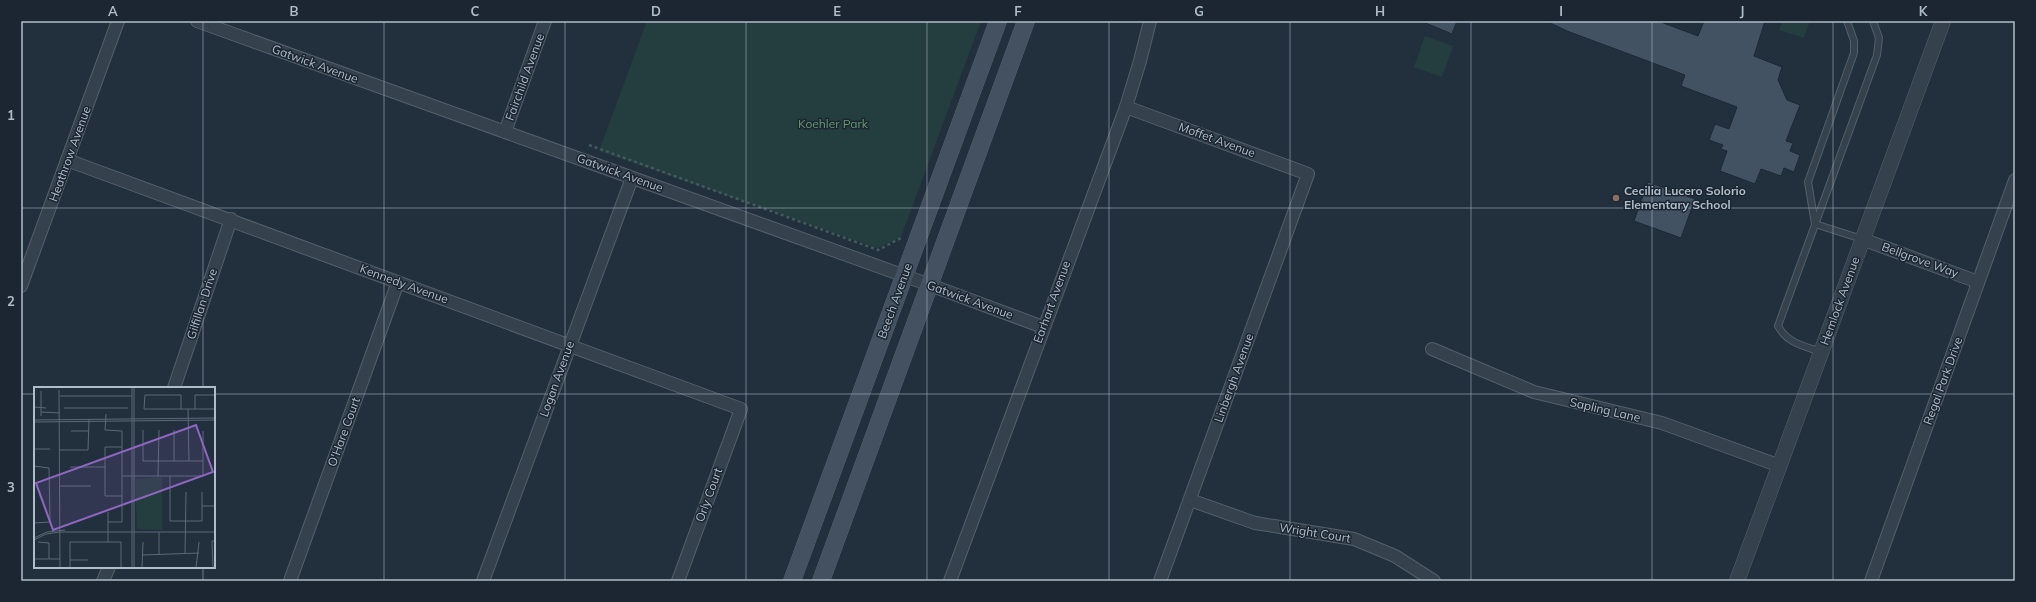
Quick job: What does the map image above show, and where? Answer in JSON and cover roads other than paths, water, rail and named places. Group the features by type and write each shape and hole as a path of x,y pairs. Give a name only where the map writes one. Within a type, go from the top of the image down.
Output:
{"main road":[{"name":"Beech Avenue","path":"792,581 998,21"},
{"path":"821,581 1026,21"}],"street":[{"name":"Heathrow Avenue","path":"21,286 118,21"},
{"name":"Gatwick Avenue","path":"197,21 1043,327"},
{"name":"Fairchild Avenue","path":"505,132 545,21"},
{"name":"Earhart Avenue","path":"950,581 1043,327 1126,107 1150,21"},
{"name":"Hemlock Avenue","path":"1738,581 1943,21"},
{"name":"Moffet Avenue","path":"1126,107 1308,174"},
{"name":"Kennedy Avenue","path":"68,160 231,219 740,409"},
{"name":"Linbergh Avenue","path":"1160,581 1308,174"},
{"name":"Logan Avenue","path":"483,581 632,178"},
{"name":"Regal Park Drive","path":"1871,581 2015,180"},
{"name":"Gilfillan Drive","path":"174,387 231,219"},
{"name":"Bellgrove Way","path":"1862,239 1978,282"},
{"name":"O'Hare Court","path":"290,581 398,282"},
{"name":"Sapling Lane","path":"1432,349 1534,392 1662,423 1780,466"},
{"name":"Orly Court","path":"678,581 740,409"},
{"name":"Wright Court","path":"1190,500 1255,524 1354,539 1395,556 1434,581"},
{"path":"104,581 109,568"}],"lane":[{"path":"1815,224 1808,182 1854,53 1854,41 1847,21"},
{"path":"1822,352 1795,343 1783,336 1778,326 1877,55 1880,38 1873,21"},
{"path":"1815,224 1862,239"}],"place":[{"name":"Cecilia Lucero Solorio Elementary School","path":"1616,198"}],"park label":[{"name":"Koehler Park","path":"833,124"}]}
